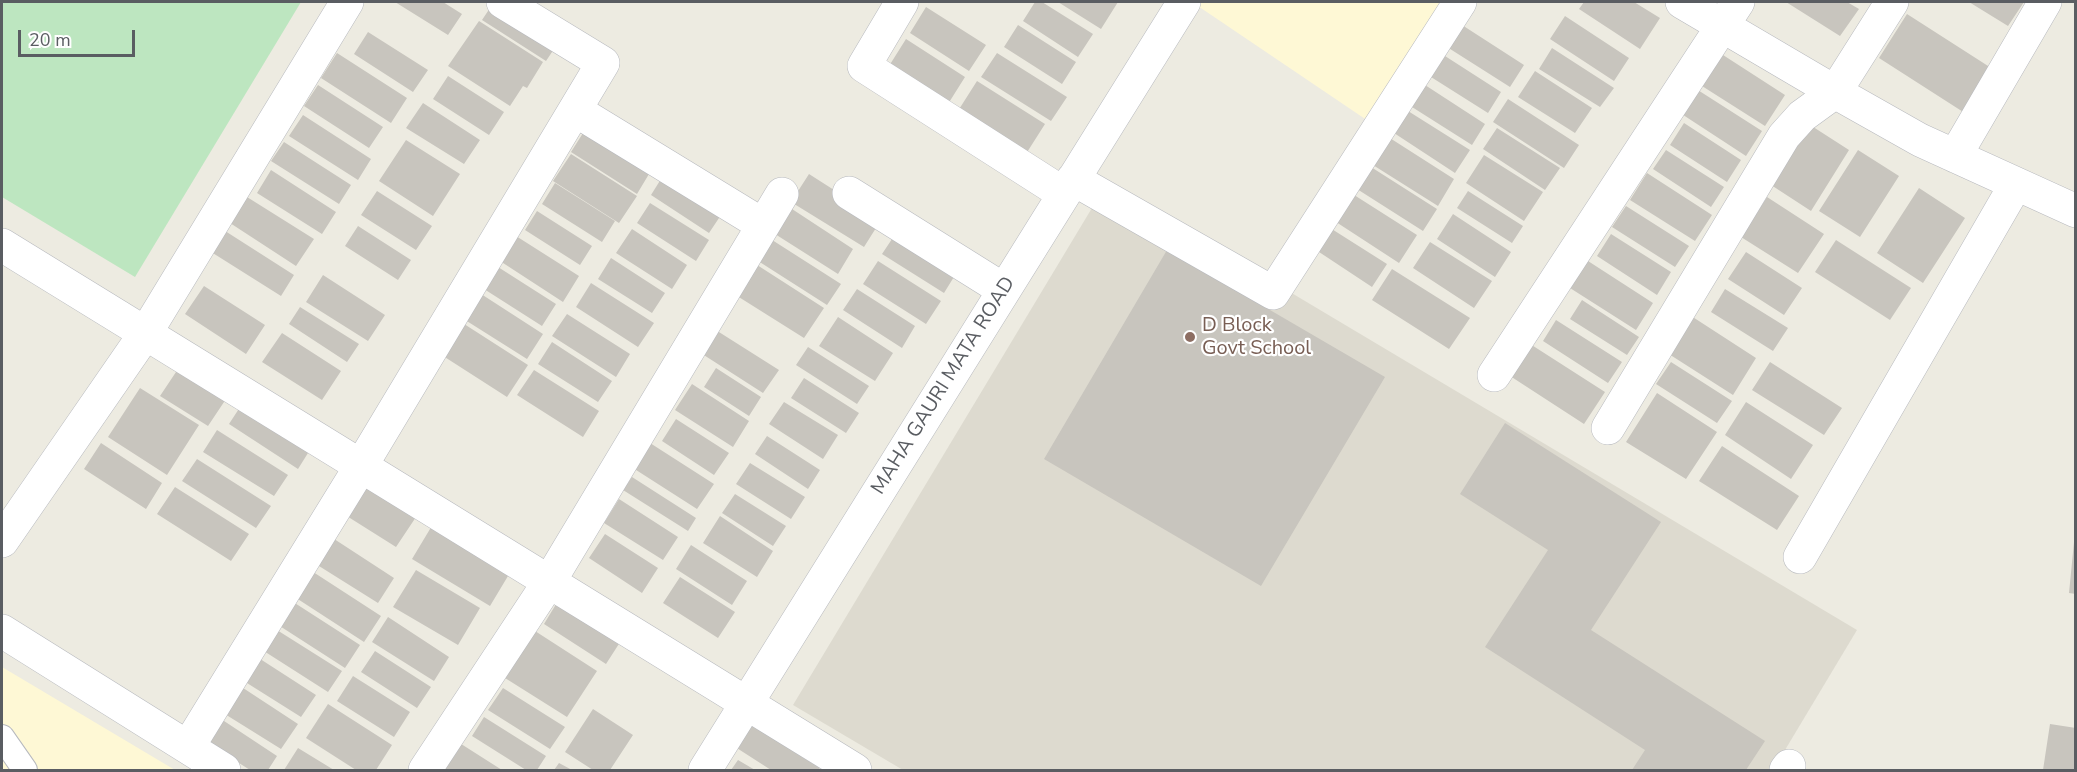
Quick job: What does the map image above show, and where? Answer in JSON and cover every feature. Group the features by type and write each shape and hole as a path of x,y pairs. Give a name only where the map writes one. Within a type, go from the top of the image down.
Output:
{"street":[{"path":"2,541 145,334 347,2"},
{"path":"188,747 361,466 603,63 503,2"},
{"path":"902,2 864,66 1068,186 1273,293 1460,2"},
{"name":"MAHA GAURI MATA ROAD","path":"705,771 1184,2"},
{"path":"1682,2 1730,14 1834,92 1920,140 2076,212"},
{"path":"1608,428 1784,136 1802,116 1834,92 1892,2"},
{"path":"1955,156 2046,2"},
{"path":"1494,375 1730,14"},
{"path":"575,110 763,225"},
{"path":"1800,557 2016,184"},
{"path":"849,193 1004,290"},
{"path":"425,771 549,582 782,194"},
{"path":"2,245 855,771"},
{"path":"2,631 224,771"}],"lane":[{"path":"2,737 25,771"}],"shaded area":[{"path":"1192,2 1454,2 1380,129"},
{"name":"D Block Govt School","path":"1107,183 1857,630 1773,770 903,770 793,705"},
{"path":"2,667 175,770 2,770"}],"green space":[{"path":"2,2 301,2 135,277 2,197"}],"building":[{"path":"395,2 443,2 462,14 448,35"},
{"path":"494,2 560,40 546,61 482,20"},
{"path":"1035,2 1042,2 1093,34 1078,57 1023,21"},
{"path":"1058,2 1118,2 1101,29"},
{"path":"1584,2 1634,2 1660,18 1640,49 1579,9"},
{"path":"1786,2 1847,2 1859,9 1840,36"},
{"path":"1969,2 2024,2 2008,26"},
{"path":"926,7 986,45 969,71 910,33"},
{"path":"1907,14 1999,73 1971,117 1879,58"},
{"path":"1565,16 1629,58 1614,81 1550,39"},
{"path":"479,21 543,62 527,88 523,86 510,106 448,66"},
{"path":"1018,25 1076,62 1062,84 1004,47"},
{"path":"1462,25 1524,65 1510,87 1447,47"},
{"path":"368,32 428,70 413,92 354,54"},
{"path":"906,39 965,77 948,104 889,66"},
{"path":"1552,48 1614,88 1600,107 1539,69"},
{"path":"337,53 407,98 391,123 321,78"},
{"path":"997,53 1067,97 1051,121 981,77"},
{"path":"1723,55 1785,95 1765,126 1702,86"},
{"path":"1445,56 1501,92 1488,113 1431,77"},
{"path":"1535,71 1592,108 1575,133 1518,97"},
{"path":"448,76 504,112 489,135 433,99"},
{"path":"977,81 1045,124 1024,157 956,114"},
{"path":"318,85 383,127 369,148 304,106"},
{"path":"1425,85 1485,124 1472,145 1412,107"},
{"path":"1690,85 1762,131 1746,156 1674,109"},
{"path":"1508,99 1579,145 1564,168 1493,122"},
{"path":"423,103 480,140 464,164 406,128"},
{"path":"1408,111 1470,150 1455,173 1394,133"},
{"path":"303,115 371,159 358,180 289,136"},
{"path":"590,122 655,164 637,194 571,152"},
{"path":"1684,123 1741,160 1727,182 1670,145"},
{"path":"1807,123 1849,150 1811,211 1768,183"},
{"path":"1497,128 1560,168 1545,190 1483,149"},
{"path":"1382,133 1454,179 1438,206 1365,160"},
{"path":"406,140 460,174 433,216 379,181"},
{"path":"284,142 351,185 339,204 271,161"},
{"path":"1666,150 1724,187 1711,207 1653,169"},
{"path":"1858,150 1899,176 1860,237 1819,211"},
{"path":"571,154 637,196 619,223 553,181"},
{"path":"1484,155 1543,192 1524,221 1466,183"},
{"path":"1371,167 1437,209 1423,231 1357,189"},
{"path":"271,170 336,212 322,234 257,193"},
{"path":"666,171 725,209 709,233 651,195"},
{"path":"1647,173 1712,215 1695,241 1630,200"},
{"path":"809,174 881,220 864,247 791,202"},
{"path":"555,183 615,221 602,242 542,204"},
{"path":"1919,188 1965,218 1923,283 1877,253"},
{"path":"377,191 432,226 416,250 361,215"},
{"path":"1468,191 1523,226 1512,243 1457,208"},
{"path":"1351,193 1417,235 1399,263 1333,220"},
{"path":"247,197 314,239 296,266 230,223"},
{"path":"1767,197 1824,234 1798,273 1741,237"},
{"path":"650,203 709,240 696,261 637,223"},
{"path":"1626,206 1689,246 1675,267 1612,227"},
{"path":"792,209 853,249 838,274 775,234"},
{"path":"537,211 592,246 580,265 525,230"},
{"path":"1453,214 1511,252 1495,277 1437,239"},
{"path":"358,226 411,260 398,280 345,246"},
{"path":"1327,226 1387,264 1372,287 1313,248"},
{"path":"222,229 294,275 281,296 208,250"},
{"path":"632,229 687,265 672,289 616,253"},
{"path":"896,233 957,272 944,293 882,254"},
{"path":"1611,234 1671,272 1657,295 1597,256"},
{"path":"516,236 579,276 563,302 500,261"},
{"path":"769,238 841,284 827,305 755,259"},
{"path":"1836,240 1911,288 1890,320 1815,272"},
{"path":"1430,242 1492,281 1474,308 1413,268"},
{"path":"1167,250 1385,377 1261,586 1044,459"},
{"path":"1746,252 1802,288 1784,315 1728,279"},
{"path":"611,258 665,293 652,313 598,279"},
{"path":"878,261 941,301 926,324 863,284"},
{"path":"1588,261 1653,303 1636,330 1570,288"},
{"path":"754,263 824,308 804,338 734,294"},
{"path":"498,267 556,304 542,326 484,289"},
{"path":"1392,269 1470,318 1449,349 1372,300"},
{"path":"323,275 385,315 368,341 306,302"},
{"path":"591,283 654,323 638,347 576,307"},
{"path":"204,286 265,325 246,354 185,314"},
{"path":"857,289 915,326 902,348 843,310"},
{"path":"1725,289 1788,328 1773,351 1711,312"},
{"path":"478,292 543,334 527,359 462,318"},
{"path":"1582,300 1639,337 1627,355 1570,319"},
{"path":"300,307 359,344 347,362 289,324"},
{"path":"1685,312 1756,358 1733,395 1661,349"},
{"path":"567,314 630,354 616,377 552,336"},
{"path":"838,317 893,353 875,381 819,346"},
{"path":"1556,320 1622,362 1608,383 1543,341"},
{"path":"461,322 528,365 507,397 440,354"},
{"path":"711,327 779,370 763,393 696,350"},
{"path":"282,333 341,371 322,400 262,362"},
{"path":"552,342 612,381 598,402 538,364"},
{"path":"1527,342 1605,392 1584,424 1507,374"},
{"path":"808,347 869,386 857,404 796,365"},
{"path":"1671,362 1732,401 1717,423 1656,384"},
{"path":"1770,362 1842,408 1824,435 1752,390"},
{"path":"180,366 228,396 208,426 160,396"},
{"path":"716,368 761,397 749,416 704,387"},
{"path":"534,370 599,411 583,437 517,395"},
{"path":"804,378 859,413 846,433 791,398"},
{"path":"692,384 749,421 733,447 675,410"},
{"path":"140,388 199,425 167,475 108,437"},
{"path":"1657,393 1717,432 1686,479 1626,442"},
{"path":"244,401 313,445 298,469 229,424"},
{"path":"784,402 838,435 823,459 769,424"},
{"path":"1746,402 1813,445 1791,479 1725,435"},
{"path":"676,419 729,453 714,475 662,441"},
{"path":"1505,423 1661,522 1591,630 1765,741 1746,770 1632,770 1645,750 1485,647 1548,550 1460,494"},
{"path":"217,430 288,475 274,496 203,452"},
{"path":"767,436 820,470 808,489 755,454"},
{"path":"101,443 162,483 146,509 84,469"},
{"path":"650,443 714,484 697,509 633,468"},
{"path":"1722,446 1799,496 1777,530 1699,481"},
{"path":"197,459 271,506 256,528 182,481"},
{"path":"750,463 805,497 791,519 736,484"},
{"path":"632,477 696,518 688,531 623,490"},
{"path":"361,482 416,517 396,547 342,513"},
{"path":"175,487 249,534 231,561 157,514"},
{"path":"735,494 786,526 773,546 722,513"},
{"path":"619,499 678,537 663,560 604,523"},
{"path":"720,516 773,551 757,577 703,543"},
{"path":"433,524 511,571 490,606 412,559"},
{"path":"605,534 658,568 642,593 589,558"},
{"path":"328,535 394,578 378,603 311,561"},
{"path":"2074,542 2076,542 2076,594 2069,593"},
{"path":"691,545 747,581 732,605 676,569"},
{"path":"307,568 381,616 364,642 290,594"},
{"path":"416,570 480,608 458,645 393,607"},
{"path":"680,577 735,612 718,638 663,603"},
{"path":"561,596 624,636 606,664 544,624"},
{"path":"287,598 360,645 345,668 272,621"},
{"path":"388,617 449,657 434,681 372,642"},
{"path":"269,625 342,671 328,692 256,646"},
{"path":"535,631 597,671 567,717 505,678"},
{"path":"375,651 431,687 417,708 361,672"},
{"path":"254,655 316,695 301,717 239,678"},
{"path":"353,676 410,712 394,737 337,701"},
{"path":"237,684 298,724 281,749 220,711"},
{"path":"503,688 565,727 550,749 488,710"},
{"path":"328,704 392,745 376,770 356,770 306,738"},
{"path":"593,709 633,735 610,770 593,770 565,752"},
{"path":"218,717 277,756 268,770 250,770 203,740"},
{"path":"484,717 546,756 537,770 526,770 472,736"},
{"path":"744,720 820,768 818,770 771,770 729,743"},
{"path":"2050,724 2076,728 2076,770 2043,770"},
{"path":"458,742 502,770 441,770"},
{"path":"298,748 334,770 284,770"},
{"path":"738,760 755,770 731,770"},
{"path":"559,763 572,770 554,770"}],"place":[{"name":"D Block Govt School","path":"1190,337"}]}
